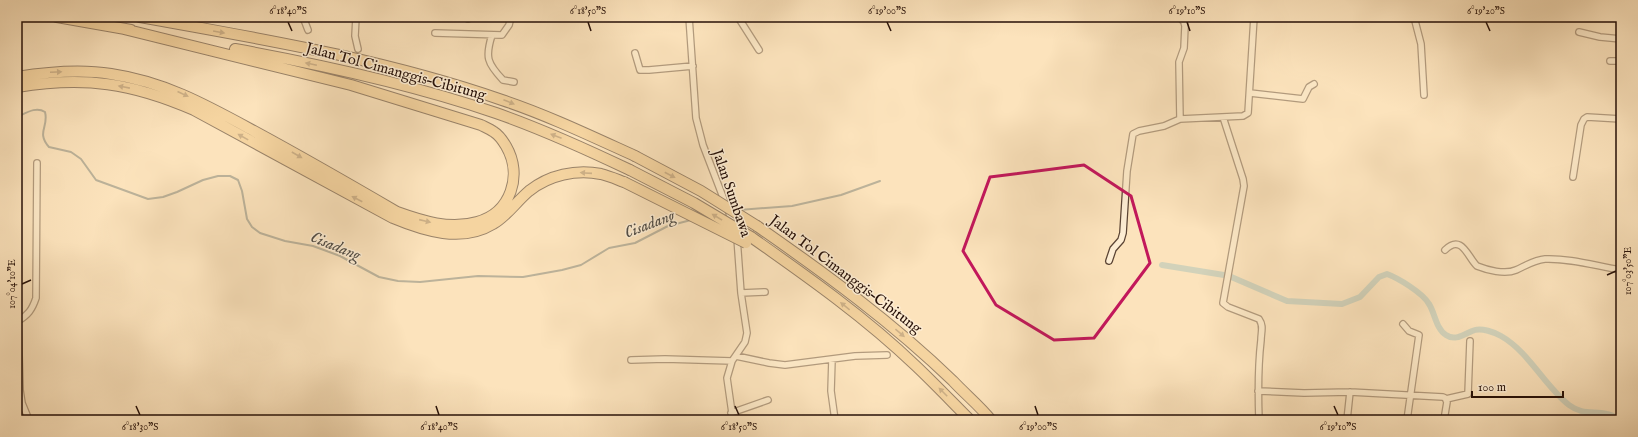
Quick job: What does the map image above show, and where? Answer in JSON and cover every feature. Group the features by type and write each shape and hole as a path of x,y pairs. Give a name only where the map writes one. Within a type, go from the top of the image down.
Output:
{"highway":[{"name":"Jalan Tol Cimanggis–Cibitung","path":"57,17 356,73 418,89 497,113 562,138 630,170 694,203 748,240 818,284 916,365 970,420"},
{"name":"Jalan Tol Cimanggis–Cibitung","path":"140,17 357,58 422,75 502,100 567,125 635,156 701,192 757,226 822,271 876,313 925,355 992,420"},
{"path":"17,77 44,72 110,74 143,80 170,89 201,102 397,212 417,220 436,224 459,225 477,222 489,218 508,199 514,184 512,156 495,132 481,125 351,85 124,29"},
{"path":"17,88 46,83 77,82 108,84 140,90 165,98 194,110 393,218 415,227 435,232 458,234 476,231 492,225 543,181 559,175 580,172 601,174 624,182 748,240"}],"street":[{"path":"303,17 308,30"},
{"path":"356,17 358,49"},
{"path":"436,33 504,34 511,17"},
{"name":"Jalan Sumbawa","path":"689,17 696,118 700,137 730,215 736,236 746,337 744,346 732,361 727,378 733,420"},
{"path":"738,17 759,50"},
{"path":"1179,17 1184,22 1185,26 1184,48 1179,62 1180,119"},
{"path":"1109,261 1113,249 1121,240 1123,233 1127,171 1132,136 1136,132 1164,126 1180,119 1243,116 1248,113 1254,17"},
{"path":"1414,17 1421,44 1424,95"},
{"path":"1579,32 1600,37 1621,39"},
{"path":"492,35 487,53 488,60 503,80 514,82"},
{"path":"635,53 640,70 693,66"},
{"path":"1610,61 1621,61"},
{"path":"1250,93 1303,100 1309,87 1314,84"},
{"path":"1223,117 1244,186 1223,303 1228,308 1260,319 1262,324 1259,353 1259,420"},
{"path":"1573,177 1581,125 1584,119 1587,117 1621,119"},
{"path":"29,420 22,404 20,390 17,321 28,314 33,308 36,298 37,163"},
{"path":"1445,250 1452,246 1459,245 1467,250 1477,266 1508,272 1515,271 1536,261 1546,259 1596,265 1621,270"},
{"path":"741,293 765,292"},
{"path":"1404,324 1409,331 1419,335 1406,420"},
{"path":"1258,391 1350,392 1444,397 1446,399 1468,394 1470,341"},
{"path":"736,356 784,365 832,359 887,355"},
{"path":"630,360 665,359 732,361"},
{"path":"832,359 831,391 835,420"},
{"path":"1347,420 1350,392"},
{"path":"1444,420 1446,399"},
{"path":"732,413 768,400"}],"highlighted area":[{"path":"1084,165 1131,196 1150,263 1094,338 1054,340 996,305 963,251 990,177"}],"waterway":[{"name":"Cisadang","path":"17,117 27,112 42,110 45,112 46,117 43,137 49,147 71,152 81,159 96,180 148,199 163,197 203,180 218,176 230,176 238,180 242,191 247,219 252,227 260,233 285,241 313,246 340,256 379,277 398,281 420,282 478,276 523,277 562,270 581,265 609,248 635,243 668,226 691,220"},
{"name":"Cisadang","path":"739,210 792,206 841,195 880,181"},
{"path":"1162,265 1224,275"},
{"path":"1229,276 1287,301 1342,304 1360,297 1379,277 1387,274 1410,286 1426,300 1440,329 1446,335 1453,338 1475,330 1488,331 1498,335 1520,351 1560,397 1569,405 1578,410 1609,414 1621,420"}]}
